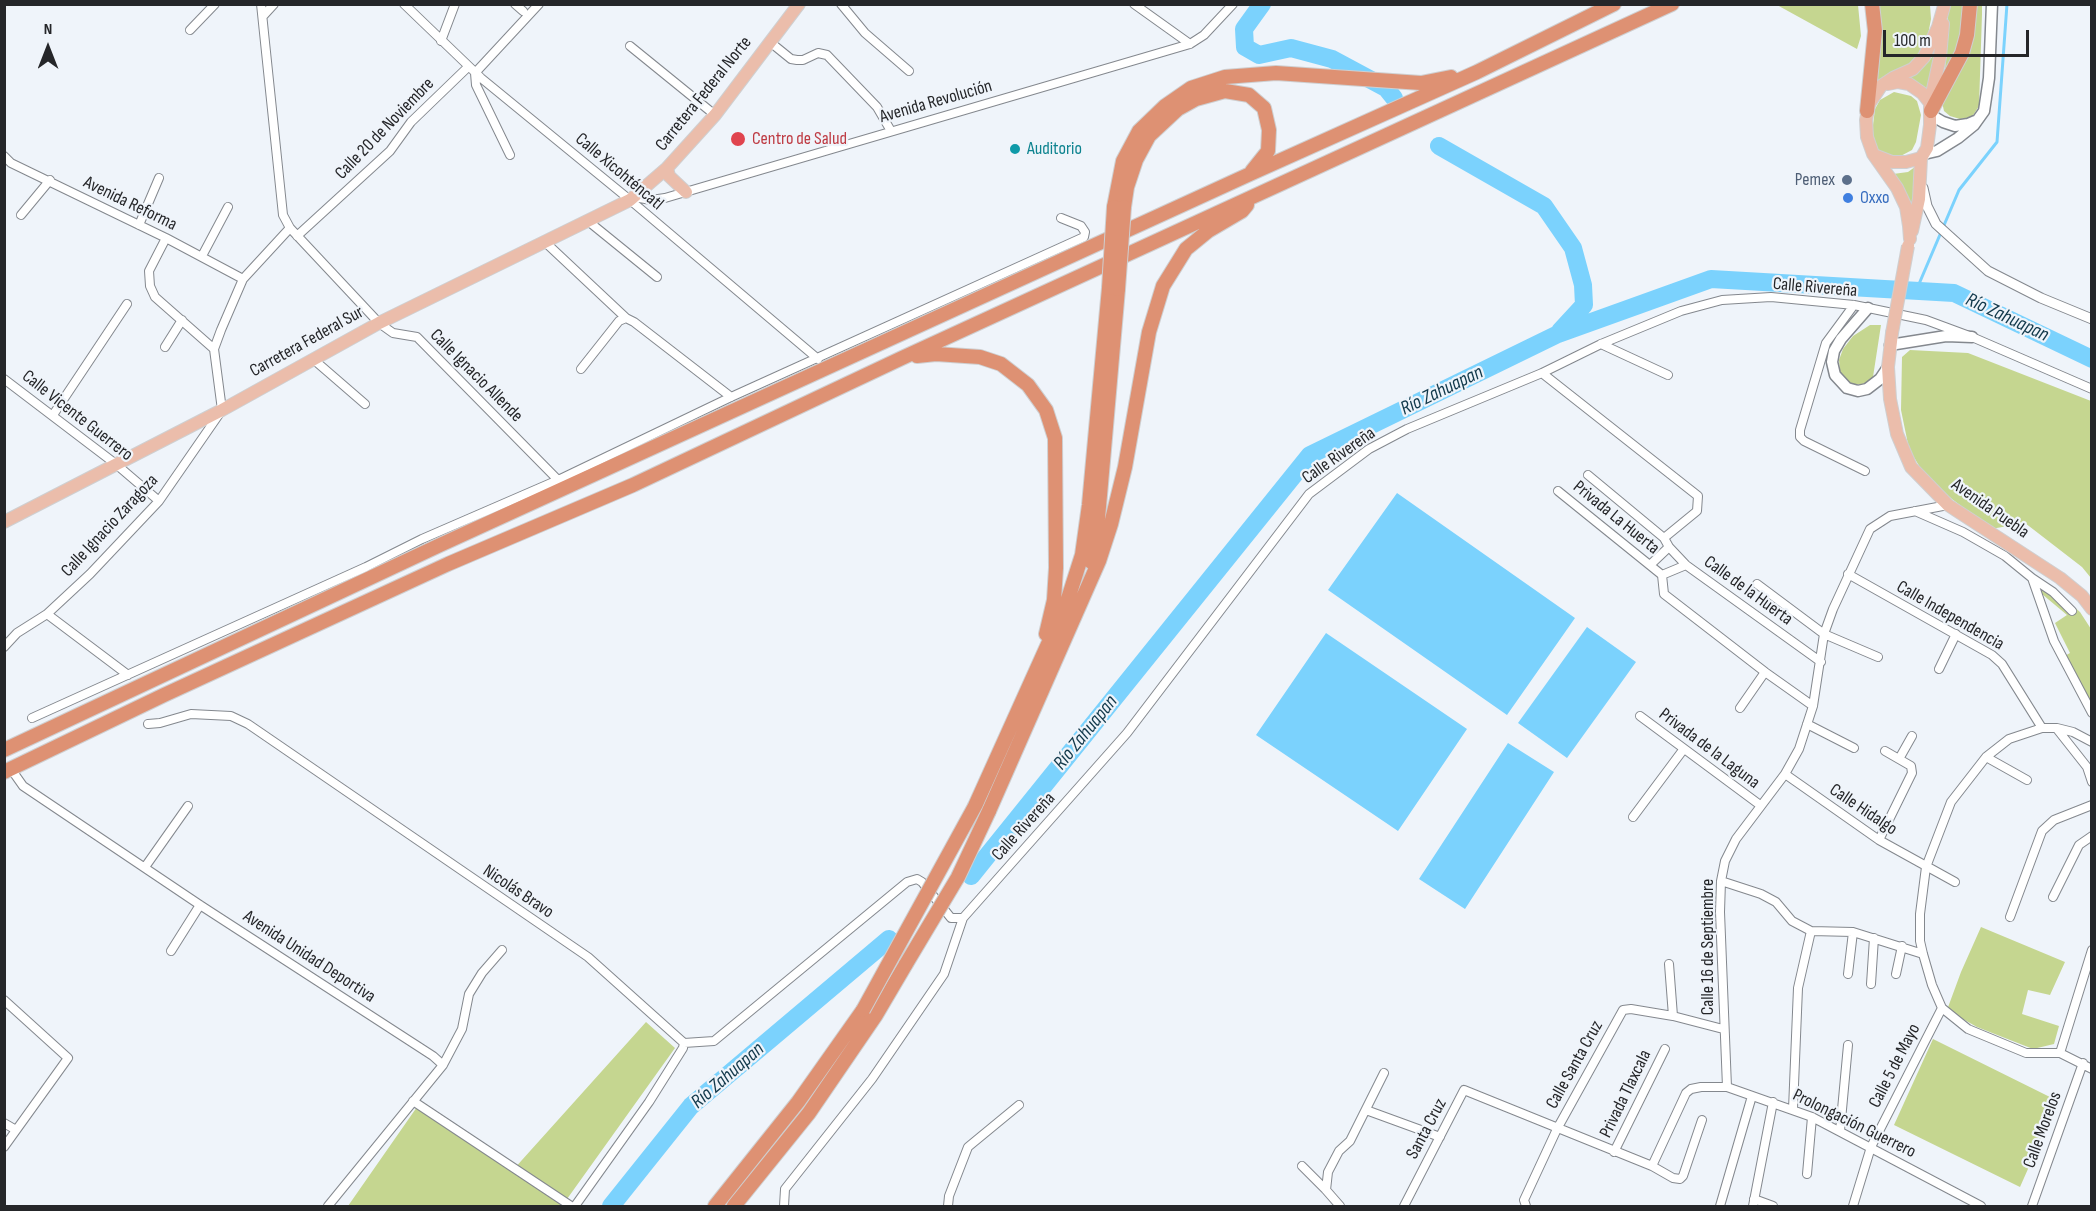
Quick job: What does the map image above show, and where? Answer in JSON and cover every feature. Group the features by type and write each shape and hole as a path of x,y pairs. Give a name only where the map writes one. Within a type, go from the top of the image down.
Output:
{"highway":[{"path":"4,750 440,545 1477,72 1614,4"},
{"path":"8,770 174,690 448,564 633,484 1672,4"},
{"path":"1867,111 1875,31 1872,4"},
{"path":"1930,109 1962,53 1968,29 1970,4"},
{"path":"1082,596 1093,552 1098,518 1123,160 1139,131 1165,106 1191,88 1225,78 1276,72 1421,83 1477,72"},
{"path":"1119,207 1136,160 1149,136 1178,109 1196,99 1225,91 1249,95 1264,108 1269,130 1268,151 1250,174"},
{"path":"734,1206 808,1113 876,1015 958,877 1099,561 1111,524 1125,466 1149,332 1163,286 1186,249 1208,231 1242,211 1251,198"},
{"path":"715,1206 798,1102 863,1010 975,806 1067,602 1082,555 1113,288"},
{"path":"902,358 936,354 980,357 1001,364 1028,385 1046,410 1055,438 1056,568 1054,600 1038,668"}],"main road":[{"name":"Carretera Federal Norte","path":"632,199 667,168 715,115 799,4"},
{"path":"1873,154 1899,163 1922,156 1948,145 1981,118 1987,101 1992,4"},
{"path":"1922,156 1940,57 1943,5"},
{"path":"1909,243 1908,216 1902,198 1873,154 1867,137 1867,111 1876,91 1887,81 1913,69 1924,57 1938,27 1943,5"},
{"path":"1876,91 1887,85 1904,83 1918,89 1940,121 1955,126 1968,124 1981,118"},
{"name":"Avenida Puebla","path":"1922,156 1917,212 1891,339 1888,367 1890,399 1897,434 1911,467 1948,505 2061,578 2082,596 2091,609"},
{"path":"667,168 669,176 686,192"},
{"name":"Carretera Federal Sur","path":"4,522 222,410 379,323 632,199"},
{"path":"1868,308 1841,339 1834,351 1832,362 1835,375 1847,388 1858,391 1867,389 1880,380 1888,367"},
{"path":"1891,339 1972,337"}],"street":[{"path":"190,30 215,4"},
{"name":"Calle Ignacio Allende","path":"261,4 283,215 290,228 379,323 393,333 417,337 558,480"},
{"path":"263,16 274,4"},
{"name":"Calle Xicohténcatl","path":"404,4 468,67 632,199 818,359"},
{"path":"441,41 454,4"},
{"path":"515,4 523,11"},
{"path":"510,155 476,85 475,73 539,4"},
{"path":"842,4 865,33 909,70"},
{"path":"1134,4 1190,44"},
{"name":"Avenida Revolución","path":"632,199 666,198 1190,44 1211,29 1233,4"},
{"path":"770,42 791,59 804,60 818,53 827,55 877,106 891,131"},
{"path":"630,45 715,115"},
{"name":"Calle 20 de Noviembre","path":"297,236 390,151 411,122 468,67"},
{"path":"4,170 8,160"},
{"name":"Avenida Reforma","path":"8,160 202,256 243,279"},
{"path":"139,225 159,178"},
{"path":"1920,178 1927,206 1936,224 1988,271 2041,298 2091,319"},
{"path":"21,215 50,180"},
{"path":"202,256 228,207"},
{"path":"32,718 366,567 422,539 558,480 731,398 1084,237 1085,232 1081,226 1061,218"},
{"path":"588,221 657,278"},
{"path":"222,410 214,349 243,279 290,228"},
{"path":"166,238 149,271 150,286 155,297 214,349"},
{"path":"544,242 626,318 731,398"},
{"name":"Calle Rivereña","path":"963,918 1127,733 1309,494 1369,449 1407,429 1542,373 1601,344 1681,311 1722,300 1771,297 1854,305 1926,320 1972,337 2091,389"},
{"path":"53,416 127,304"},
{"path":"1854,305 1826,344 1800,430 1800,437 1865,471"},
{"path":"581,369 619,321 626,318"},
{"path":"165,347 182,320"},
{"path":"1601,344 1668,375"},
{"path":"313,359 365,404"},
{"path":"1542,373 1698,496 1697,511 1664,538 1588,475"},
{"name":"Calle Vicente Guerrero","path":"4,379 117,465 159,501"},
{"name":"Calle Ignacio Zaragoza","path":"4,647 17,633 46,614 90,574 159,501 222,410"},
{"name":"Privada La Huerta","path":"1558,491 1662,575 1686,565"},
{"name":"Calle 16 de Septiembre","path":"1727,1087 1720,912 1721,881 1725,861 1736,839 1785,774 1799,749 1813,706 1824,634 1848,574 1870,529 1890,516 1948,505"},
{"path":"1913,511 1963,532 2005,556 2053,592 2072,611"},
{"name":"Calle de la Huerta","path":"1664,538 1669,547 1686,565 1821,662"},
{"path":"1650,566 1669,547"},
{"name":"Calle Independencia","path":"1848,574 1956,634 2002,664 2042,728"},
{"path":"1662,575 1664,594 1813,706"},
{"path":"2032,578 2054,641 2091,713"},
{"path":"1757,584 1824,634 1878,657"},
{"path":"46,614 128,675"},
{"path":"4,638 17,633"},
{"path":"1939,669 1956,634"},
{"path":"1740,708 1765,672"},
{"name":"Nicolás Bravo","path":"148,724 167,722 191,714 231,716 248,724 588,957 684,1043"},
{"name":"Privada de la Laguna","path":"1640,716 1760,806"},
{"path":"1807,724 1854,748"},
{"path":"2091,742 2073,732 2042,728 2009,739 1986,757 1951,802 1926,867 1920,914 1920,941 1923,954 1942,1008 1968,1029 2026,1053 2060,1053 2091,1069"},
{"path":"2056,728 2088,767 2091,782"},
{"path":"1899,759 1912,736"},
{"path":"1633,817 1683,750"},
{"path":"1879,840 1912,773 1911,766 1886,752"},
{"path":"1986,757 2027,780"},
{"name":"Avenida Unidad Deportiva","path":"8,770 23,786 200,905 433,1056 443,1065"},
{"name":"Calle Hidalgo","path":"1785,774 1879,840 1955,882"},
{"path":"2010,917 2043,831 2054,820 2091,805"},
{"path":"145,867 188,806"},
{"path":"2053,897 2079,845 2091,836"},
{"path":"413,1101 573,1206 649,1102 684,1043 714,1041 908,882 917,879 951,918 963,918 944,974 872,1079 785,1189 784,1206"},
{"path":"1721,881 1761,894 1776,902 1792,921 1811,931 1853,932 1923,954"},
{"path":"171,951 200,905"},
{"path":"1793,1109 1798,988 1811,931"},
{"path":"1848,974 1853,932"},
{"path":"1871,984 1874,938"},
{"path":"1896,974 1902,946"},
{"path":"328,1206 443,1065 462,1029 469,994 502,950"},
{"path":"2060,1053 2091,950"},
{"path":"1669,964 1673,1016"},
{"path":"4,1000 68,1058 4,1147"},
{"name":"Calle 5 de Mayo","path":"1853,1206 1871,1147 1942,1008"},
{"name":"Calle Santa Cruz","path":"1557,1129 1623,1010 1673,1016 1723,1029"},
{"path":"1840,1131 1848,1045"},
{"name":"Privada Tlaxcala","path":"1614,1152 1665,1049"},
{"name":"Calle Morelos","path":"2032,1206 2083,1063"},
{"path":"1326,1190 1328,1172 1339,1151 1350,1142 1384,1073"},
{"name":"Prolongación Guerrero","path":"1652,1166 1686,1092 1701,1087 1727,1087 1812,1117 1981,1206"},
{"name":"Santa Cruz","path":"1406,1206 1464,1090 1557,1129"},
{"path":"1720,1206 1752,1096"},
{"path":"1773,1102 1753,1203 1773,1206"},
{"path":"948,1206 949,1196 968,1147 1019,1105"},
{"path":"1366,1110 1440,1137"},
{"path":"1807,1174 1812,1117"},
{"path":"1525,1205 1557,1129 1680,1179 1702,1120"},
{"path":"4,1124 16,1130"},
{"path":"1302,1166 1340,1206"}],"green space":[{"path":"1777,5 1858,5 1861,36 1857,49"},
{"path":"1876,5 1930,5 1931,19 1927,40 1911,63 1873,83"},
{"path":"1947,5 1966,5 1962,42 1945,70 1948,25"},
{"path":"1976,5 1982,5 1979,106 1972,117 1960,119 1944,111 1942,102 1974,23"},
{"path":"1935,53 1926,92 1908,78"},
{"path":"1894,92 1911,96 1917,101 1921,115 1916,142 1912,150 1895,159 1882,155 1872,133 1875,109 1880,100"},
{"path":"1919,164 1912,209 1907,194 1893,174 1908,172"},
{"path":"1870,325 1881,325 1873,377 1869,383 1853,385 1845,381 1840,371 1839,360 1843,349 1853,336"},
{"path":"1910,350 1968,353 2091,401 2091,578 2082,567 2025,523 1991,529 1924,474 1909,449 1901,410 1902,357"},
{"path":"2025,570 2053,589 2080,612 2091,629 2091,709 2061,658 2070,653 2055,623 2067,615 2036,589"},
{"path":"1981,927 2065,962 2050,995 2028,990 2022,1014 2059,1026 2054,1044 2033,1049 1977,1027 1947,1010"},
{"path":"646,1022 675,1048 562,1206 348,1206 417,1107 513,1170"},
{"path":"1933,1039 2058,1101 2020,1187 1894,1125"}],"water":[{"path":"1397,493 1575,618 1507,715 1328,590"},
{"path":"1587,627 1636,662 1567,758 1518,723"},
{"path":"1326,633 1467,729 1398,831 1256,735"},
{"path":"1508,743 1554,772 1465,909 1419,879"}],"waterway":[{"path":"1262,4 1244,29 1245,47 1259,55 1291,48 1332,59 1386,88 1394,98"},
{"path":"1916,291 1959,190 1997,142 2007,4"},
{"path":"1439,146 1544,206 1573,248 1583,285 1584,305 1560,331"},
{"name":"Río Zahuapan","path":"971,876 1310,455 1558,334 1711,279 1954,293 2092,359"},
{"name":"Río Zahuapan","path":"611,1206 691,1106 889,939"}],"place":[{"name":"Centro de Salud","path":"738,139"},
{"name":"Auditorio","path":"1015,149"},
{"name":"Pemex","path":"1847,180"},
{"name":"Oxxo","path":"1848,198"}]}
